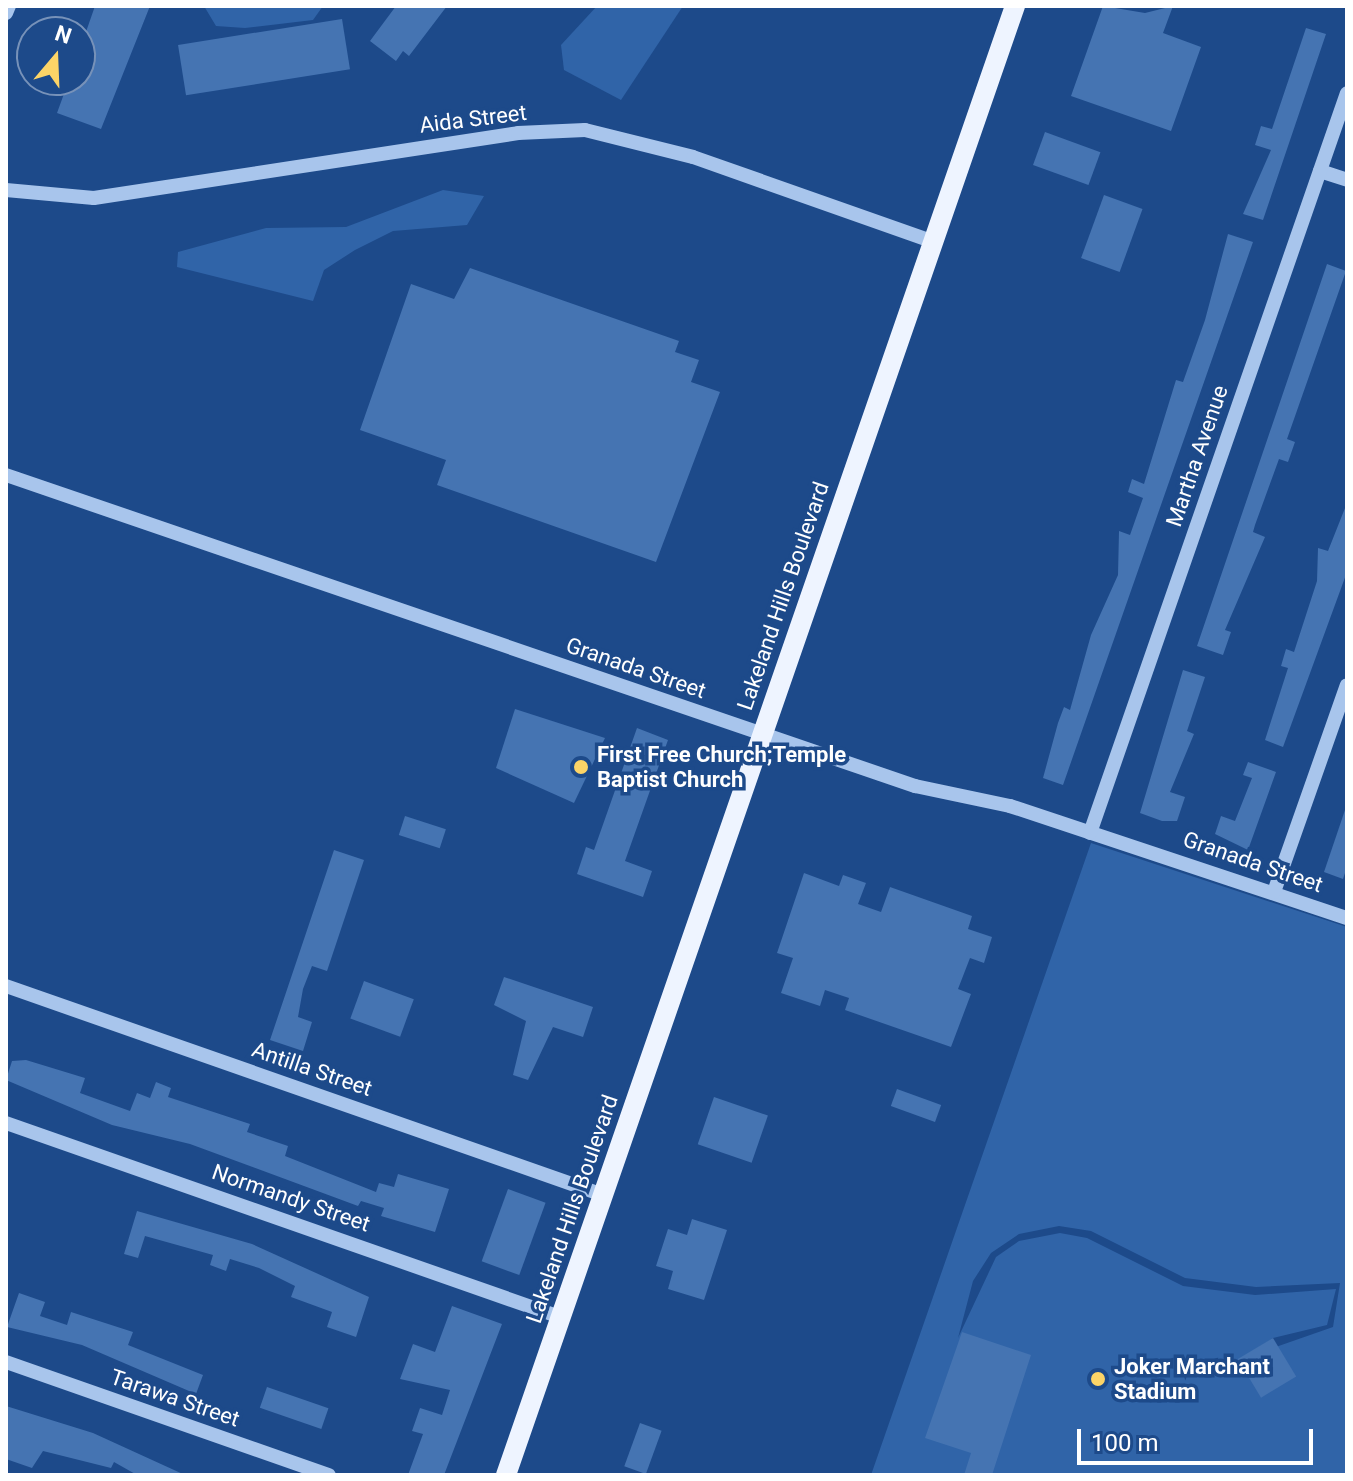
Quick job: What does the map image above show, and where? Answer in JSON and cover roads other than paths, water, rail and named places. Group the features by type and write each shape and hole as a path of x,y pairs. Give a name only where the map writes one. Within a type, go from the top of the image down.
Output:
{"main road":[{"name":"Lakeland Hills Boulevard","path":"506,1475 760,733 1015,6"}],"street":[{"path":"6,13 9,6"},
{"name":"Martha Avenue","path":"1090,833 1347,93"},
{"name":"Aida Street","path":"6,190 94,198 518,133 585,130 693,157 932,241"},
{"path":"1320,171 1347,180"},
{"name":"Granada Street","path":"6,475 915,786 1090,833 1347,918"},
{"path":"1274,892 1347,685"},
{"name":"Antilla Street","path":"6,986 603,1195"},
{"name":"Normandy Street","path":"6,1123 560,1317"},
{"name":"Tarawa Street","path":"6,1362 329,1475"}],"place":[{"name":"First Free Church;Temple Baptist Church","path":"581,767"},
{"name":"Joker Marchant Stadium","path":"1098,1379"}]}
